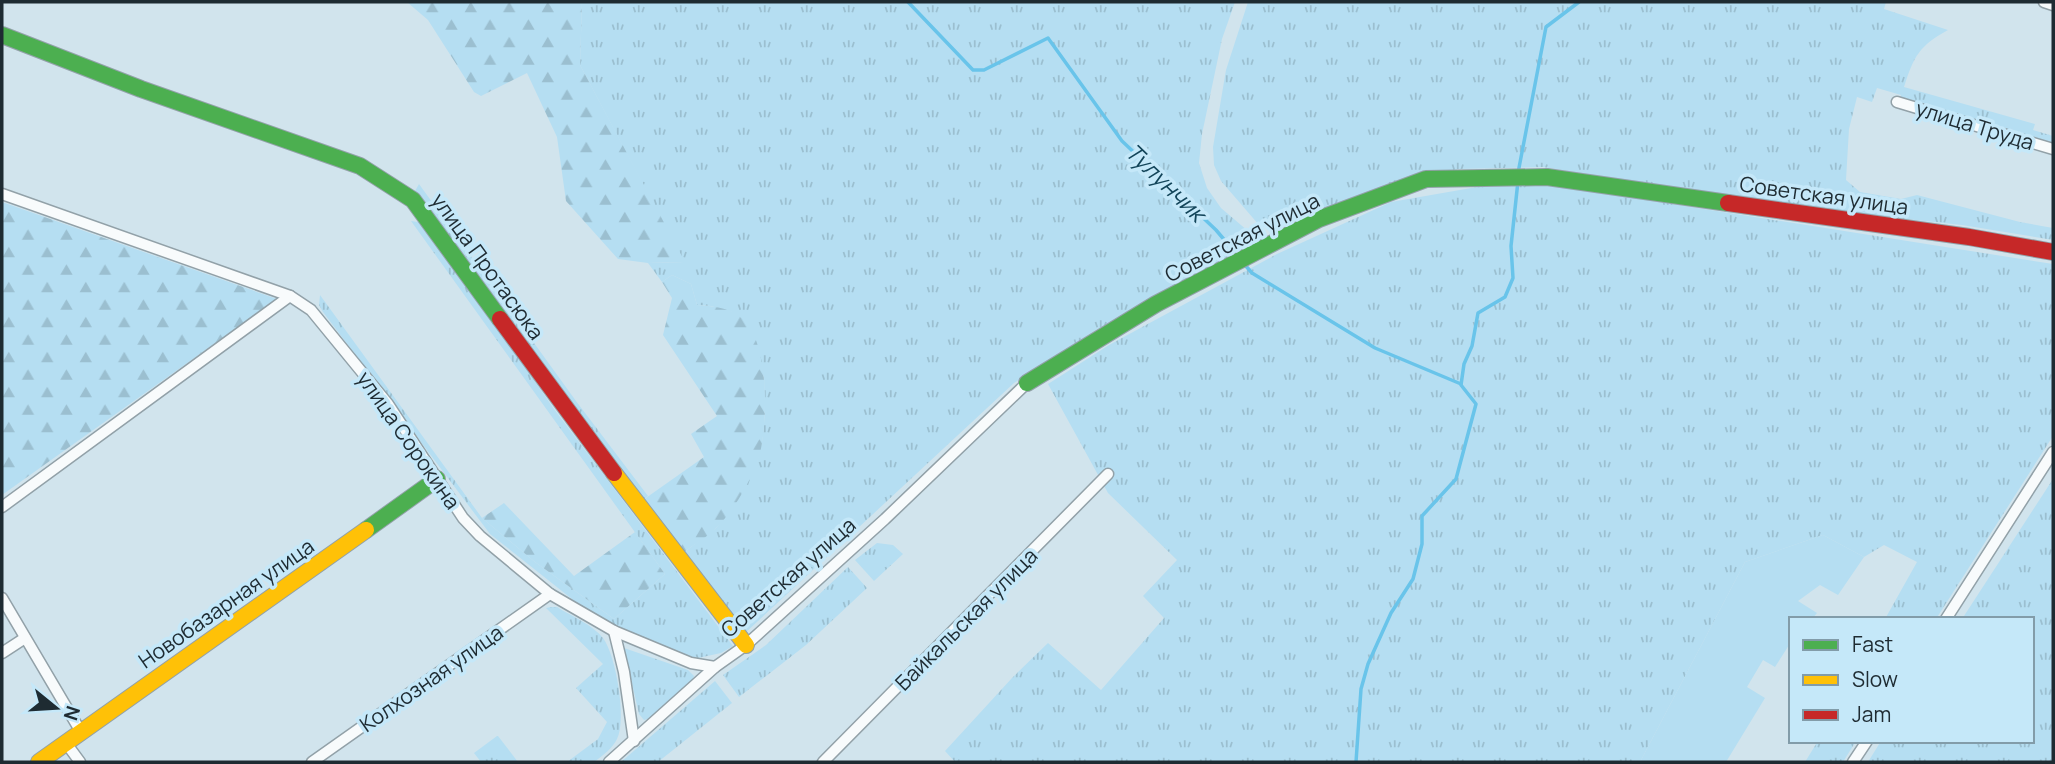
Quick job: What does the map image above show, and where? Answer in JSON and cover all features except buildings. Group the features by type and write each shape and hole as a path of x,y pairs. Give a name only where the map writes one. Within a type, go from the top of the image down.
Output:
{"street":[{"path":"2044,2 2053,5"},
{"name":"улица Протасюка","path":"2,35 141,89 360,166 414,200 604,460 746,645"},
{"name":"улица Труда","path":"1897,102 2053,149"},
{"name":"Советская улица","path":"609,762 715,667 746,645 885,519 1027,383 1156,304 1319,219 1426,179 1547,177 1969,237 2053,252"},
{"name":"улица Сорокина","path":"2,194 290,296 311,310 388,404 463,518 480,536 550,594 614,631 691,663 715,667"},
{"path":"2,507 290,296"},
{"path":"1947,617 2053,452"},
{"name":"Байкальская улица","path":"823,762 1108,474"},
{"name":"Новобазарная улица","path":"39,762 437,479"},
{"name":"Колхозная улица","path":"312,762 550,594"},
{"path":"2,598 81,732"},
{"path":"614,631 624,672 634,741"},
{"path":"2,653 25,638"},
{"path":"65,743 80,762"},
{"path":"1853,762 1866,743"}],"green space":[{"path":"407,2 582,2 580,65 685,262 648,263 618,259 566,201 557,137 527,73 481,96 474,92 428,20"},
{"path":"582,2 1235,2 1222,39 1202,134 1199,163 1207,188 1221,208 1248,231 1249,241 1245,249 1096,330 1014,383 744,634 683,553 716,528 729,512 757,462 765,414 764,377 732,312 697,305 691,284 672,275 662,282 648,263 684,262 580,65"},
{"path":"1248,2 1886,2 1884,9 1948,30 1930,41 1919,53 1904,87 2035,124 2033,130 2053,136 2053,144 1900,98 1901,95 1877,88 1872,102 1857,97 1849,129 1846,180 1860,192 1901,199 1917,195 2053,228 2053,240 1962,225 1704,193 1543,167 1458,169 1384,186 1272,230 1259,225 1221,181 1214,165 1213,147 1226,70"},
{"path":"419,184 648,496 643,500 416,198 415,191"},
{"path":"1546,184 2053,264 2053,436 1937,617 1886,617 1917,562 1884,545 1864,557 1823,535 1745,562 1640,762 955,762 945,751 1048,643 1101,690 1164,618 1143,596 1177,560 1108,493 1048,384 1109,345 1277,254 1391,202 1477,187"},
{"path":"2,202 277,299 2,495"},
{"path":"411,221 425,223 554,409 733,646 721,653 698,658 629,635 577,603 490,534 323,312 319,305 320,295 482,518 535,562 614,619 665,574"},
{"path":"672,275 691,284 697,305 728,310 743,319 752,331 758,347 765,388 761,449 749,480 723,520 683,553 643,500 704,457 691,434 717,416 663,335 672,298 662,282"},
{"path":"2053,479 2053,762 1868,762 1880,743 2034,743 2034,617 1963,617"},
{"path":"504,503 574,576 635,532 665,574 614,619 535,562 482,518"},
{"path":"1823,535 1864,557 1838,595 1820,585 1798,601 1817,613 1814,617 1789,617 1789,645 1775,667 1763,660 1747,687 1765,698 1726,762 1640,762 1745,562"},
{"path":"877,543 893,545 903,554 874,581 855,560"},
{"path":"848,567 867,588 806,645 739,697 723,675 766,645"},
{"path":"557,607 581,621 603,638 616,672 620,730 613,746 594,762 567,762 598,739 607,722 576,688 603,664 546,608"},
{"path":"624,648 688,670 694,676 692,681 644,720 639,714"},
{"path":"715,681 732,703 658,762 621,762"},
{"path":"497,736 518,762 481,762 474,753"},
{"path":"1817,743 1855,743 1843,762 1805,762"}],"waterway":[{"name":"Тулунчик","path":"908,2 973,70 984,70 1048,38 1122,141 1216,230 1238,256"},
{"path":"1518,173 1546,27 1579,2"},
{"path":"1356,762 1361,689 1368,664 1391,613 1413,579 1422,544 1422,516 1456,479 1476,404 1461,385 1478,313 1505,297 1513,278 1511,246 1518,181"},
{"name":"Тулунчик","path":"1245,265 1252,273 1375,348 1461,384"}],"traffic: fast":[{"path":"2,35 141,89 360,166 413,200 500,319"},
{"path":"1027,383 1156,304 1319,219 1426,179 1547,177 1728,203"},
{"path":"366,530 437,479"}],"traffic: slow":[{"path":"614,473 746,645"},
{"path":"39,762 366,530"}],"traffic: jam":[{"path":"1728,203 1969,237 2053,252"},
{"path":"500,319 614,473"}]}
